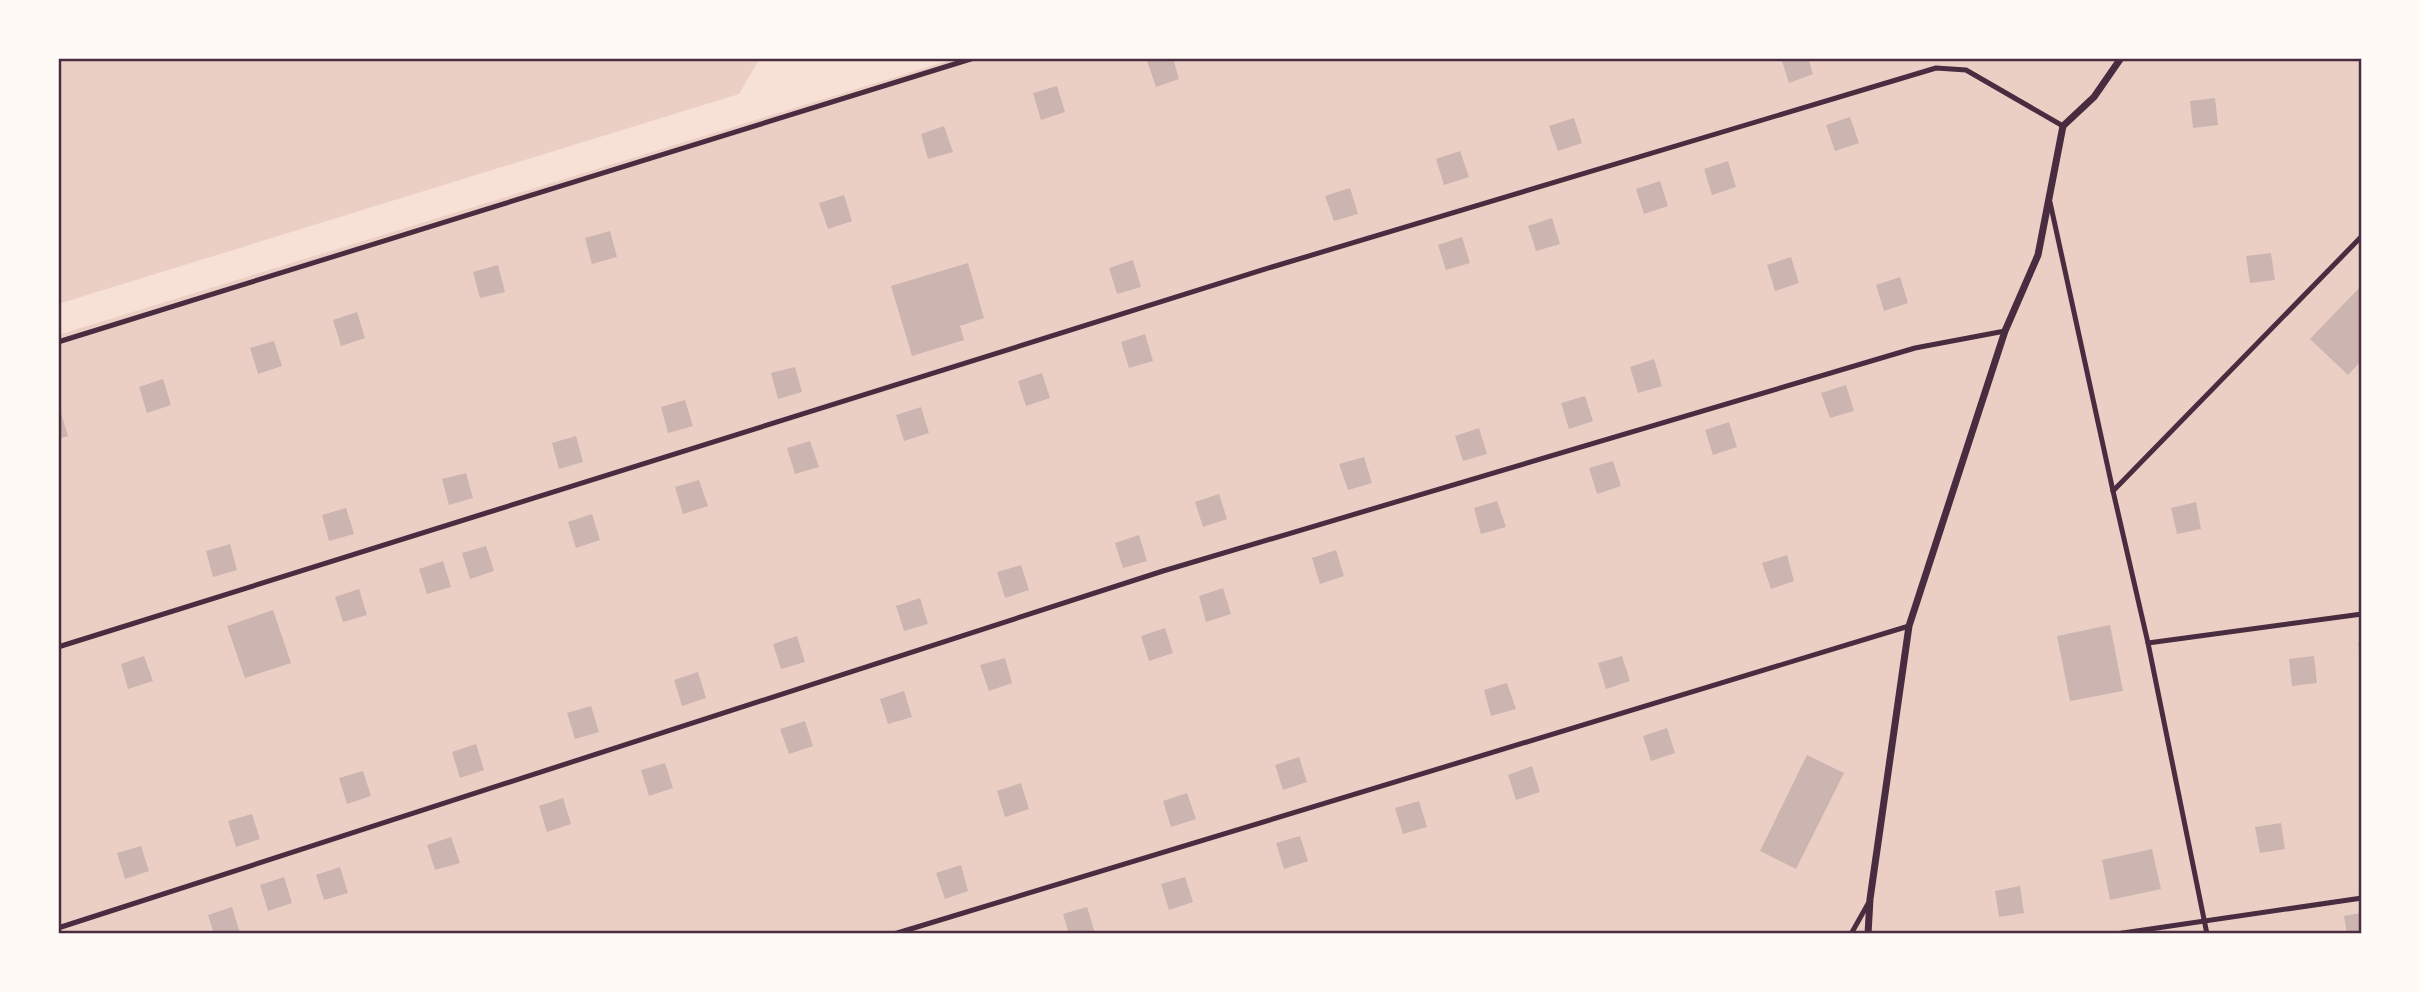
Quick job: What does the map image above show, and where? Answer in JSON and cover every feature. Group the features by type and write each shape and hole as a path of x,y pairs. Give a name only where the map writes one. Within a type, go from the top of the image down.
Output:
{"street":[{"path":"1868,934 1870,899 1909,626 2005,331 2038,255 2063,126 2094,97 2121,58"}],"lane":[{"path":"58,342 974,58"},
{"path":"58,647 1258,271 1936,68 1966,70 2063,126"},
{"path":"2049,196 2148,643 2207,934"},
{"path":"2113,491 2362,236"},
{"path":"58,928 1176,567 1915,348 2005,331"},
{"path":"2148,643 2362,614"},
{"path":"894,934 1909,626"},
{"path":"2116,934 2362,898"},
{"path":"1851,934 1870,899"}],"shaded area":[{"path":"58,58 760,58 739,94 58,304"},
{"path":"957,58 2362,58 2362,934 58,934 58,335"}],"building":[{"path":"1173,58 1179,79 1156,87 1147,61"},
{"path":"1781,58 1808,58 1813,74 1789,83"},
{"path":"1057,86 1065,112 1041,120 1033,93"},
{"path":"2215,98 2218,125 2193,128 2190,101"},
{"path":"1850,117 1859,143 1835,151 1826,125"},
{"path":"1574,118 1582,143 1558,151 1549,126"},
{"path":"944,126 953,152 928,159 921,134"},
{"path":"1460,151 1469,177 1444,185 1436,159"},
{"path":"1728,161 1736,187 1712,195 1704,169"},
{"path":"1660,181 1668,206 1644,214 1636,189"},
{"path":"1350,188 1358,214 1334,221 1325,196"},
{"path":"844,195 852,221 828,229 819,203"},
{"path":"1552,218 1560,244 1536,251 1528,226"},
{"path":"610,231 617,257 592,264 585,238"},
{"path":"1462,237 1470,263 1446,270 1438,245"},
{"path":"2271,253 2275,280 2250,283 2246,256"},
{"path":"1791,257 1799,283 1775,291 1767,265"},
{"path":"1133,260 1141,287 1117,294 1109,268"},
{"path":"968,263 984,318 960,326 964,340 912,356 891,286"},
{"path":"498,265 505,292 480,298 473,272"},
{"path":"1900,277 1908,303 1884,311 1876,285"},
{"path":"2362,285 2362,360 2348,375 2310,339"},
{"path":"357,312 365,338 341,346 333,320"},
{"path":"1145,334 1153,361 1129,368 1121,342"},
{"path":"274,341 282,366 258,374 250,348"},
{"path":"1654,359 1662,386 1638,393 1630,367"},
{"path":"795,367 802,392 778,399 771,373"},
{"path":"1042,373 1050,398 1026,406 1018,381"},
{"path":"163,379 171,405 147,413 139,387"},
{"path":"1846,385 1854,411 1830,418 1821,393"},
{"path":"1585,396 1593,421 1569,429 1561,403"},
{"path":"685,400 693,426 668,433 661,407"},
{"path":"921,407 929,433 904,441 896,415"},
{"path":"58,410 68,436 58,439"},
{"path":"1729,422 1737,447 1713,455 1705,430"},
{"path":"1479,428 1487,454 1463,461 1455,436"},
{"path":"576,436 583,462 559,469 552,443"},
{"path":"810,441 819,467 795,474 787,448"},
{"path":"1364,457 1372,483 1348,490 1339,464"},
{"path":"1613,461 1621,486 1597,494 1589,468"},
{"path":"466,473 473,498 449,505 442,479"},
{"path":"699,480 708,506 683,514 675,487"},
{"path":"1219,494 1227,519 1203,527 1195,502"},
{"path":"1497,501 1506,527 1481,534 1474,508"},
{"path":"2196,502 2201,529 2177,534 2171,508"},
{"path":"346,508 354,534 329,541 322,515"},
{"path":"592,514 600,540 576,548 568,522"},
{"path":"1139,535 1147,561 1123,568 1115,543"},
{"path":"230,544 237,570 213,577 206,551"},
{"path":"486,546 494,571 470,579 462,553"},
{"path":"1336,550 1344,576 1320,584 1312,558"},
{"path":"1787,555 1794,581 1771,589 1762,563"},
{"path":"443,561 451,587 427,594 419,569"},
{"path":"1021,565 1029,590 1005,598 997,572"},
{"path":"1223,588 1231,614 1206,622 1199,596"},
{"path":"359,589 367,615 343,622 335,597"},
{"path":"920,598 928,624 904,631 896,606"},
{"path":"273,610 291,663 245,678 227,626"},
{"path":"2110,625 2123,691 2070,701 2057,636"},
{"path":"1165,628 1173,653 1149,661 1141,636"},
{"path":"797,636 805,662 781,669 773,644"},
{"path":"2358,643 2362,643 2362,661 2361,661"},
{"path":"144,656 153,681 128,689 121,664"},
{"path":"1622,656 1630,681 1606,689 1598,663"},
{"path":"2314,656 2317,683 2292,686 2289,659"},
{"path":"1005,658 1012,683 989,691 980,665"},
{"path":"698,672 706,698 682,706 674,680"},
{"path":"1507,683 1516,709 1491,716 1484,690"},
{"path":"904,691 912,717 888,724 880,699"},
{"path":"591,706 599,732 575,739 567,713"},
{"path":"805,721 813,746 789,754 780,729"},
{"path":"1667,728 1675,753 1651,761 1643,736"},
{"path":"476,744 484,770 460,778 452,752"},
{"path":"1807,755 1844,773 1796,869 1760,851"},
{"path":"1299,757 1307,782 1283,790 1275,765"},
{"path":"665,763 673,788 649,796 641,770"},
{"path":"1532,766 1540,792 1516,800 1508,775"},
{"path":"363,771 371,796 347,804 339,778"},
{"path":"1021,783 1029,809 1005,817 997,791"},
{"path":"1187,793 1196,819 1171,827 1163,801"},
{"path":"563,798 571,824 547,832 539,806"},
{"path":"1419,801 1427,827 1403,834 1395,808"},
{"path":"252,814 260,839 236,847 228,821"},
{"path":"2281,823 2285,849 2260,853 2255,827"},
{"path":"1300,836 1308,861 1284,869 1276,843"},
{"path":"451,837 460,863 435,870 427,845"},
{"path":"141,846 149,871 125,879 117,853"},
{"path":"2152,849 2161,889 2110,900 2102,860"},
{"path":"961,865 968,891 945,899 936,873"},
{"path":"340,867 348,893 324,900 316,875"},
{"path":"284,877 292,903 268,911 260,885"},
{"path":"1185,877 1193,902 1169,910 1161,884"},
{"path":"2020,886 2024,913 1999,917 1995,891"},
{"path":"232,907 240,933 214,934 208,915"},
{"path":"1087,907 1095,933 1069,934 1063,914"},
{"path":"2362,913 2362,934 2347,934 2344,916"}]}
